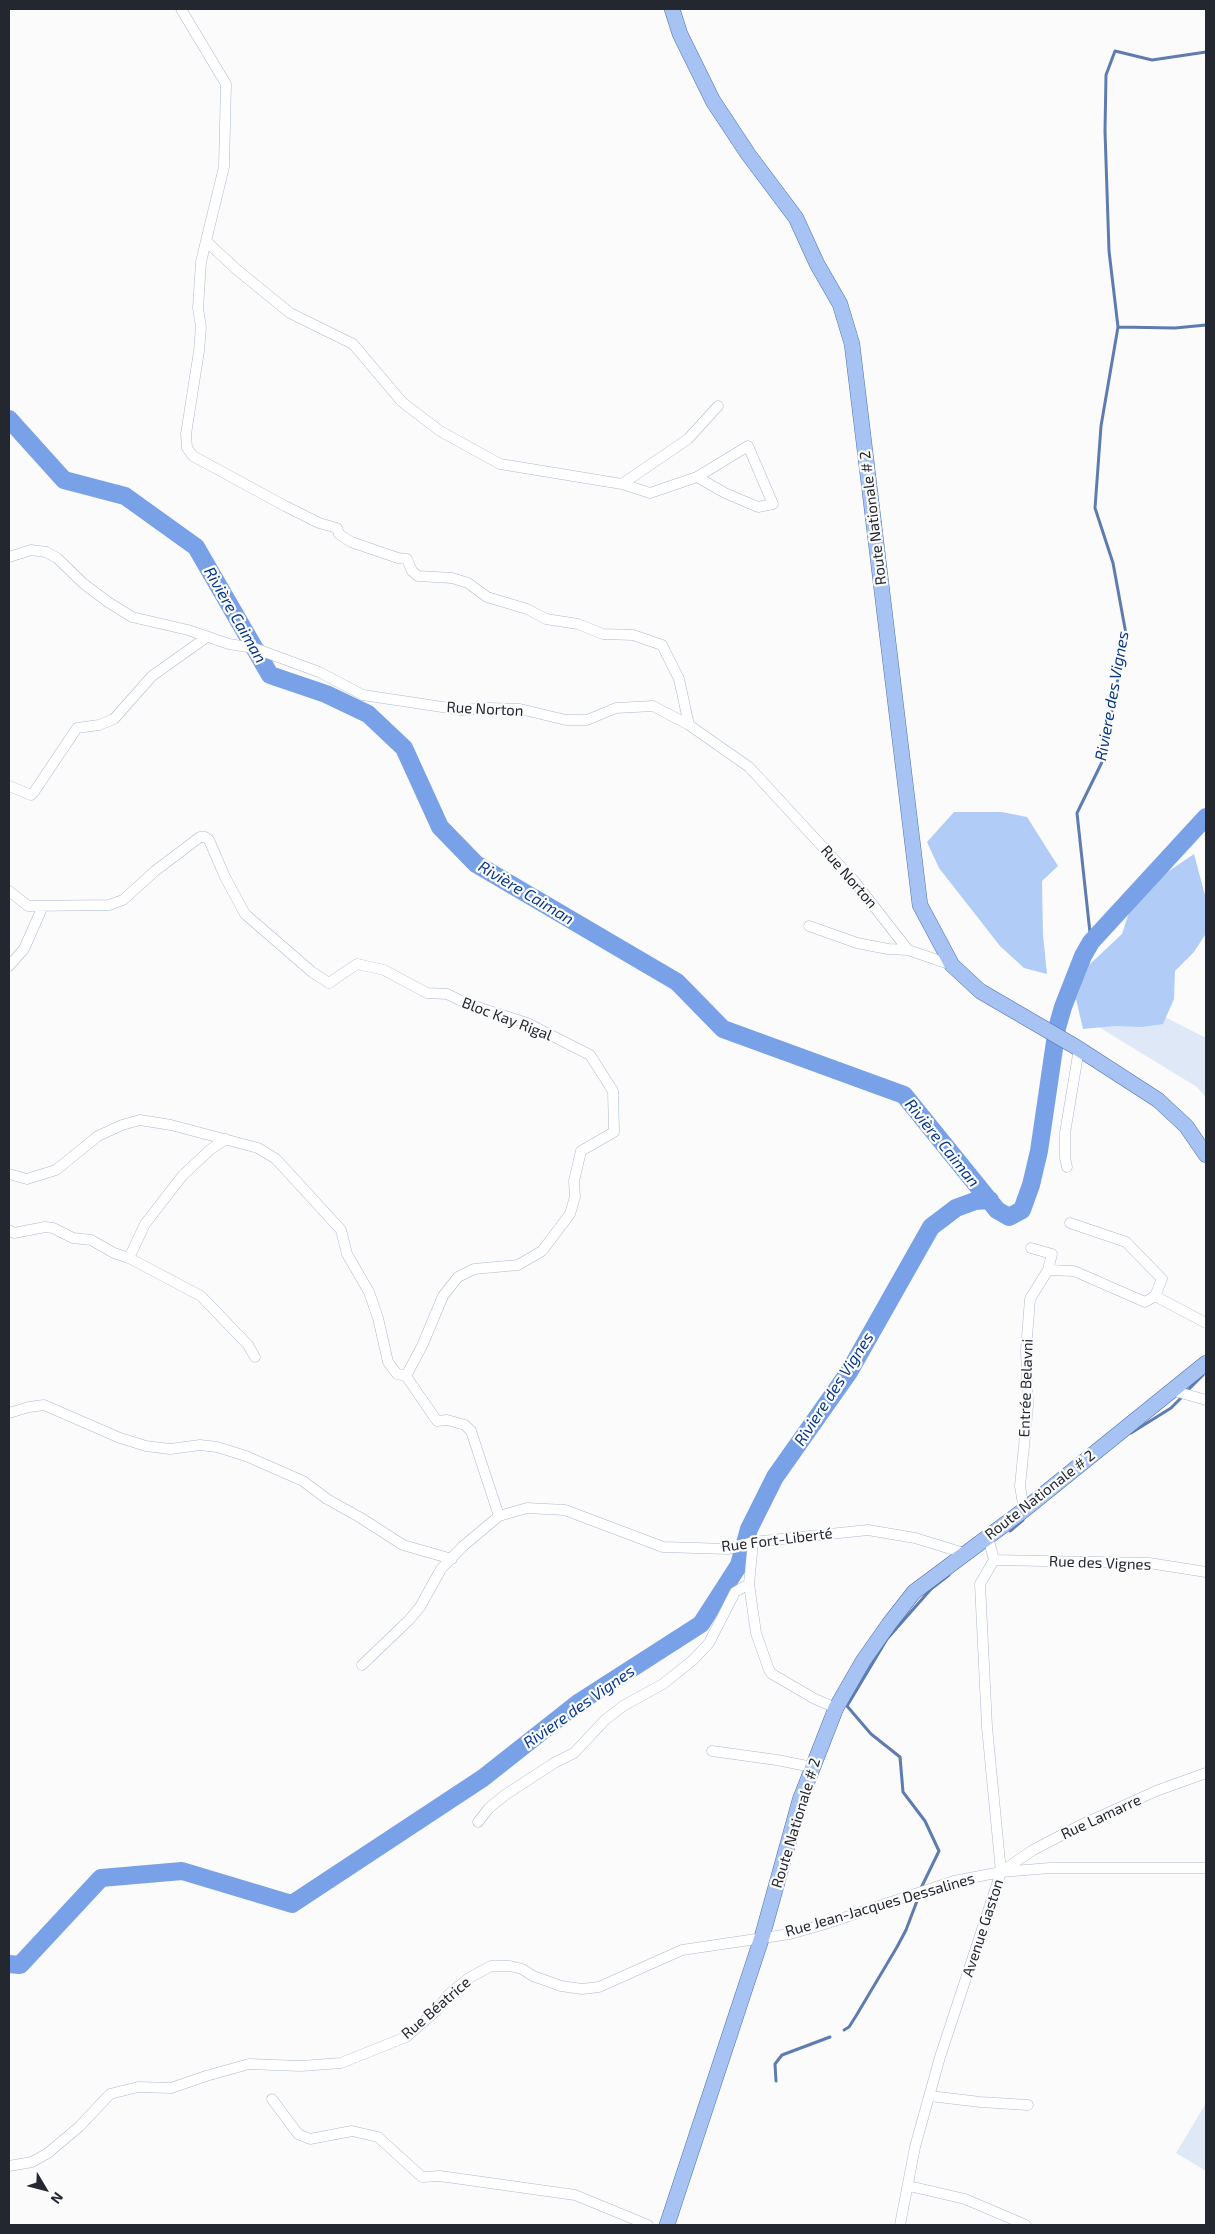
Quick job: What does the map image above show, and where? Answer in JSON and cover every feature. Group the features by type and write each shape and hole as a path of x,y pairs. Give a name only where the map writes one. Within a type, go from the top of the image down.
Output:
{"main road":[{"name":"Route Nationale # 2","path":"672,9 680,34 713,101 748,154 796,218 817,264 840,304 852,344 920,905 952,965 980,991 1078,1048"},
{"path":"1078,1048 1158,1100 1186,1126 1206,1155"},
{"name":"Route Nationale # 2","path":"668,2225 762,1938 800,1800 836,1708 864,1661 914,1592 1024,1510 1206,1363"}],"street":[{"path":"181,9 226,84 224,167 201,262 198,308 201,327 186,434 187,448 193,456 285,506 319,523 337,528 339,534 351,542 398,558 407,559 412,570 418,576 452,578 468,583 487,597 527,609 546,619 578,624 604,634 632,635 662,645 679,679 688,725"},
{"path":"206,241 236,269 290,313 353,344 402,402 440,432 500,464 622,484 650,493 697,477 748,446 774,504 758,508 724,493 697,477"},
{"path":"622,484 688,439 718,406"},
{"name":"Rue Norton","path":"9,557 31,550 46,552 57,558 84,584 132,617 188,630 229,644 254,648 319,672 364,695 462,710 490,708 520,709 566,720 587,720 616,708 653,706 688,725 749,767 855,882 908,950"},
{"path":"9,786 31,795 77,728 99,725 114,719 152,676 207,637"},
{"name":"Bloc Kay Rigal","path":"43,906 109,905 123,900 155,871 200,837 205,837 246,914 312,972 328,983 357,964 384,970 427,993 447,994 468,1004 527,1023 590,1055 613,1091 614,1132 581,1151 574,1181 575,1197 570,1214 542,1251 518,1265 474,1269 458,1277 443,1296 422,1346 406,1376"},
{"path":"9,891 28,906 43,906 24,949 9,966"},
{"path":"808,926 856,943 888,950 908,950 952,965"},
{"path":"1068,1167 1065,1158 1065,1133 1078,1048"},
{"path":"9,1174 28,1179 56,1170 98,1136 122,1125 140,1120 171,1125 258,1148 276,1160 341,1230 347,1254 369,1292 378,1318 388,1362 396,1374 406,1376 437,1421 447,1420 465,1425 471,1431 499,1516"},
{"path":"129,1258 145,1224 183,1175 211,1149 226,1139"},
{"path":"1031,1248 1052,1254 1048,1270 1074,1271 1145,1302 1155,1296 1162,1279 1126,1242 1070,1223"},
{"path":"9,1230 14,1233 45,1227 53,1228 74,1238 91,1240 129,1258 201,1296 248,1345 255,1357"},
{"name":"Entrée Belavni","path":"1024,1510 1020,1486 1028,1406 1026,1350 1030,1299 1048,1270"},
{"path":"1155,1296 1206,1323"},
{"path":"1171,1390 1202,1400"},
{"path":"9,1414 29,1407 44,1405 120,1438 146,1446 170,1449 200,1445 217,1446 246,1456 303,1481 328,1499 403,1545 452,1559"},
{"name":"Rue Fort-Liberté","path":"362,1665 410,1620 441,1569 499,1516 527,1508 565,1510 664,1547 728,1549 753,1542 868,1530 914,1538 964,1553"},
{"path":"988,1536 994,1560"},
{"path":"753,1542 749,1584 756,1633 769,1670 772,1674 815,1699 836,1708"},
{"name":"Rue des Vignes","path":"994,1560 1149,1563 1206,1572"},
{"name":"Avenue Gaston","path":"900,2225 915,2147 940,2057 1001,1872 987,1727 980,1584 994,1560"},
{"path":"478,1822 505,1795 554,1763 574,1753 605,1720 623,1706 663,1684 693,1660 709,1643 735,1592 749,1584"},
{"path":"712,1752 777,1760 812,1767"},
{"name":"Rue Lamarre","path":"1001,1872 1033,1850 1081,1825 1156,1791 1206,1773"},
{"name":"Rue Jean-Jacques Dessalines","path":"762,1938 790,1934 826,1924 954,1881 1001,1872 1070,1868 1206,1868"},
{"name":"Rue Béatrice","path":"9,2166 32,2162 48,2153 80,2126 110,2094 138,2086 171,2088 249,2064 301,2066 342,2063 406,2038 437,2010 448,1995 470,1978 491,1966 510,1966 522,1969 533,1976 560,1986 582,1990 599,1987 682,1950 762,1938"},
{"path":"930,2096 1028,2105"},
{"path":"272,2099 298,2134 310,2139 352,2131 378,2137 422,2177 440,2176 575,2195 648,2225"},
{"path":"909,2186 965,2199 1026,2225"}],"shaded area":[{"path":"954,812 1002,812 1027,817 1058,866 1042,881 1043,935 1047,974 1024,968 1000,946 939,868 927,842"},
{"path":"1194,854 1206,899 1205,935 1194,952 1175,971 1174,999 1163,1024 1142,1027 1114,1026 1083,1029 1076,999 1089,965 1122,934 1135,894"},
{"path":"1155,1012 1206,1038 1206,1098 1197,1087 1097,1026"},
{"path":"1206,2103 1206,2171 1176,2153"}],"waterway":[{"path":"1118,327 1109,251 1105,131 1106,75 1115,51 1152,60 1206,52"},
{"name":"Riviere des Vignes","path":"1091,942 1077,813 1103,760 1126,634 1113,563 1095,508 1101,426 1118,327 1175,328 1206,325"},
{"name":"Rivière Caiman","path":"9,419 64,480 125,496 196,547 270,675 326,694 368,714 404,748 440,827 476,864 677,982 723,1029 904,1095 997,1210 1009,1217 1022,1210 1031,1185 1039,1151 1057,1028 1083,956 1091,942 1206,817"},
{"name":"Riviere des Vignes","path":"9,1964 20,1965 101,1878 182,1871 292,1904 483,1778 578,1703 701,1624 739,1565 749,1529 775,1477 849,1372 931,1227 956,1208 975,1201 990,1200"},
{"path":"1186,1392 1203,1375"},
{"path":"1131,1433 1171,1408 1182,1397"},
{"path":"1010,1531 1023,1520"},
{"path":"921,1888 939,1851 925,1821 903,1792 900,1757 871,1734 847,1706 887,1639 931,1589 949,1575"},
{"path":"844,2030 849,2027 897,1947 917,1901"},
{"path":"776,2081 775,2064 782,2055 830,2037"}]}
